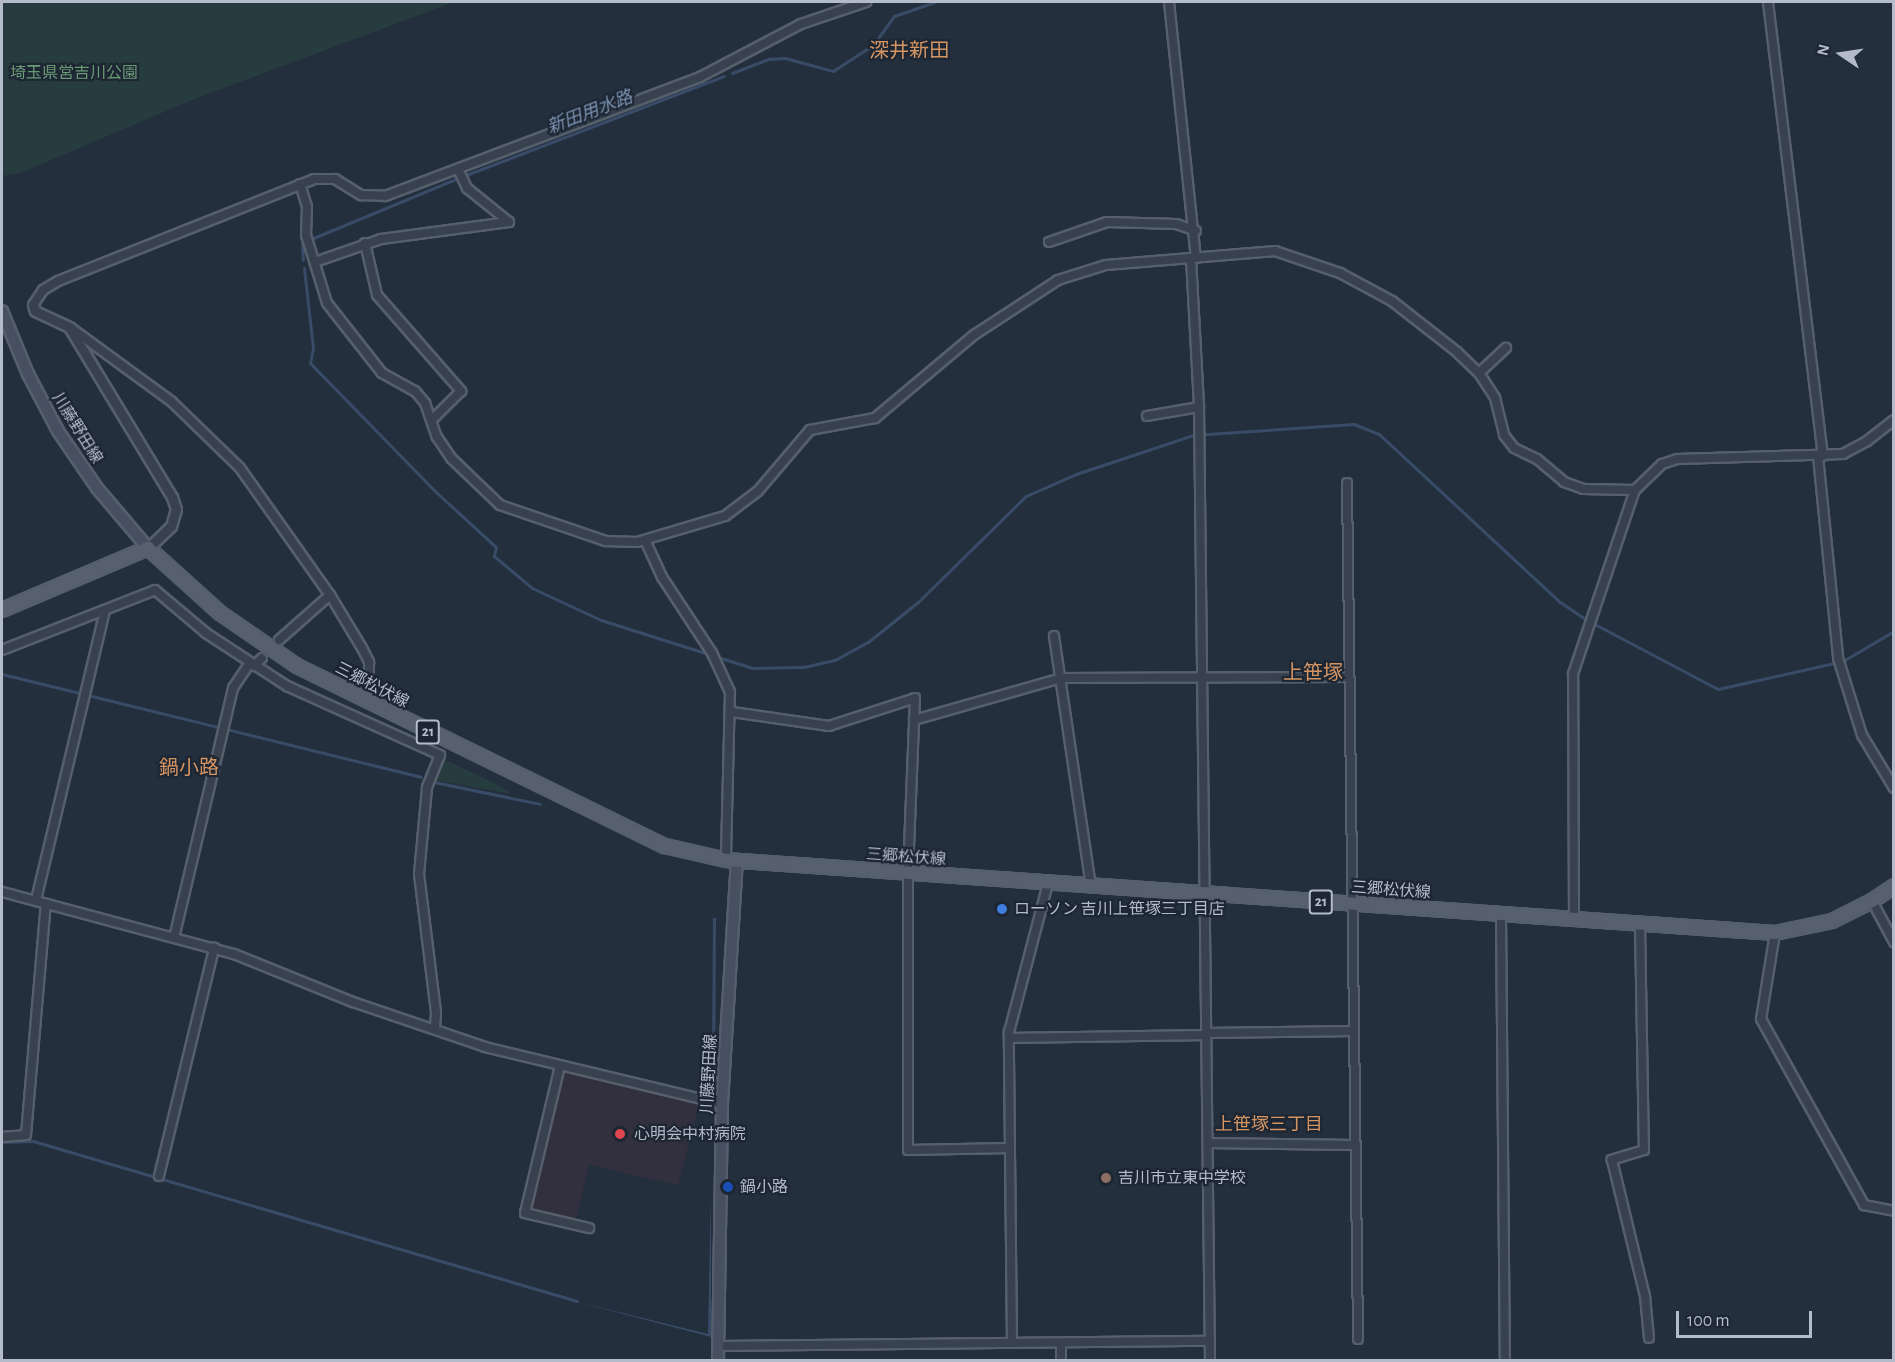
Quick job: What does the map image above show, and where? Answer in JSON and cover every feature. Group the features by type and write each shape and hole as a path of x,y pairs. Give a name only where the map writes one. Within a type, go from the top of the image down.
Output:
{"main road":[{"name":"川藤野田線","path":"2,311 15,345 58,431 120,517 148,548"},
{"path":"2,610 148,548"},
{"name":"三郷松伏線","path":"148,548 220,614 297,666 646,837 681,851 732,861 1774,933 1832,921 1872,901 1893,886"},
{"name":"川藤野田線","path":"718,1360 722,1104 732,861"}],"street":[{"path":"369,684 369,662 330,595 230,457 172,402 69,327 35,311 33,305 43,290 58,281 300,184 326,177 361,195 377,198 708,74 810,20 866,2"},
{"path":"1168,2 1196,231 1194,258 1203,676 1210,1360"},
{"path":"1768,2 1820,415 1820,456 1838,658 1862,735 1893,788"},
{"path":"315,262 365,243 509,222 466,188 458,169"},
{"path":"300,184 307,207 306,235 330,308 382,373 415,391 433,419 437,437 451,458 500,505 606,541 645,540 725,516 758,491 810,430 875,418 974,335 1065,276 1106,265 1275,251 1340,273 1422,322 1479,373 1495,398 1504,435 1519,452 1537,459 1574,487 1617,492 1635,490"},
{"path":"1049,242 1107,222 1176,224 1196,231"},
{"path":"365,243 378,295 461,392 433,419"},
{"path":"69,327 172,497 176,509 171,526 148,548"},
{"path":"1479,373 1503,351"},
{"path":"1147,416 1199,407"},
{"path":"1574,920 1573,674 1635,490 1662,464 1677,459 1820,456 1851,451 1893,420"},
{"path":"1347,483 1358,1339"},
{"path":"645,540 662,577 723,673 732,712 732,861"},
{"path":"2,650 155,590 251,665 350,716 440,755 427,788 419,874 436,1013 435,1029"},
{"path":"279,640 330,595"},
{"path":"36,900 105,610"},
{"path":"1054,636 1090,886"},
{"path":"174,938 233,688 251,665 262,658"},
{"path":"914,720 1061,678 1349,677"},
{"path":"732,712 829,726 915,698 908,874 909,1150 1010,1148"},
{"path":"1012,1343 1009,1038 1048,883"},
{"path":"2,892 214,948 363,1006 485,1047 722,1104"},
{"path":"1872,901 1893,942"},
{"path":"2,1137 26,1135 46,904"},
{"path":"1501,915 1505,1360"},
{"path":"1640,925 1644,1150 1612,1160 1645,1296 1649,1338"},
{"path":"1774,933 1761,1019 1864,1205 1893,1211"},
{"path":"159,1176 214,948"},
{"path":"1009,1038 1354,1031"},
{"path":"560,1066 525,1213 590,1228"},
{"path":"1208,1143 1354,1145"},
{"path":"719,1346 1210,1341"},
{"path":"1061,1343 1061,1360"}],"shaded area":[{"name":"心明会中村病院","path":"564,1072 699,1103 678,1185 589,1165 576,1219 531,1208"}],"green space":[{"name":"埼玉県営吉川公園","path":"2,2 454,2 192,100 21,173 2,176"},
{"path":"448,761 502,787 511,794 434,780 441,763"}],"water":[{"path":"713,918 716,918 715,1080 712,1080"},
{"path":"711,1193 711,1337 574,1301 708,1334"}],"waterway":[{"name":"新田用水路","path":"732,73 769,59 785,58 833,71 873,45 894,16 935,2"},
{"name":"新田用水路","path":"466,175 724,76"},
{"name":"新田用水路","path":"311,239 456,179"},
{"path":"302,243 303,260"},
{"path":"304,268 313,348 310,363 437,493 496,547 494,556 532,588 601,620 752,668 804,667 835,660 868,642 918,602 1026,496 1076,474 1193,435 1354,424 1379,434 1560,602 1585,619 1718,689 1843,661 1894,631"},
{"path":"2,674 421,777"},
{"path":"434,782 540,804"},
{"path":"2,1142 33,1141 577,1301"}],"place":[{"name":"ローソン 吉川上笹塚三丁目店","path":"1002,909"},
{"name":"心明会中村病院","path":"620,1134"},
{"name":"吉川市立東中学校","path":"1106,1178"},
{"name":"鍋小路","path":"728,1187"}],"district":[{"name":"深井新田","path":"909,51"},
{"name":"上笹塚","path":"1313,673"},
{"name":"鍋小路","path":"189,768"},
{"name":"上笹塚三丁目","path":"1269,1125"}]}
